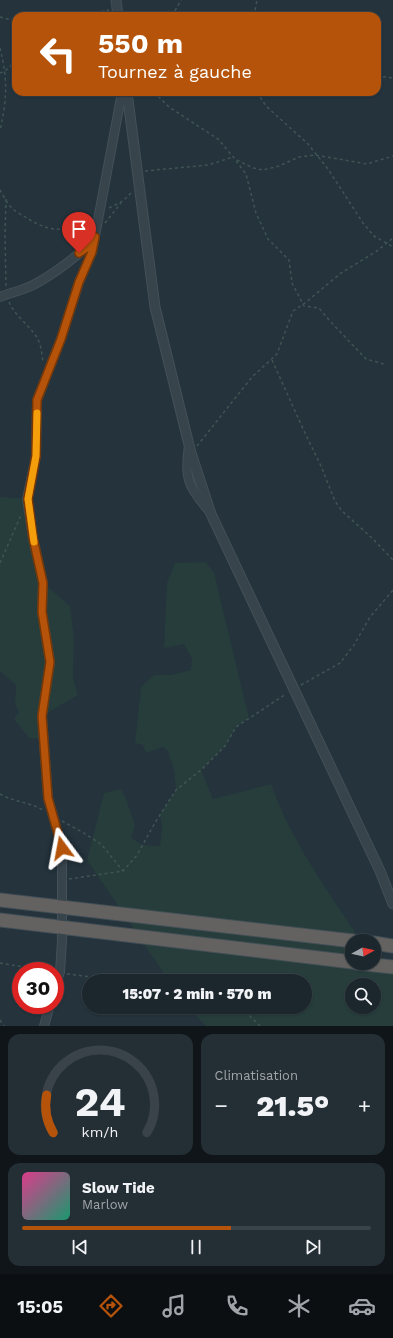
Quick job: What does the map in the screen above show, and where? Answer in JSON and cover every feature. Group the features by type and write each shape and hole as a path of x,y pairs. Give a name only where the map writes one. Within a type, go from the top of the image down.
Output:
{"highway":[{"path":"0,900 345,940"},
{"path":"0,920 345,961"},
{"path":"381,945 393,946"},
{"path":"381,966 393,968"}],"street":[{"path":"60,962 63,908 62,848 48,798 42,716 50,662 42,612 43,583 33,538 28,499 36,456 37,400 61,339 79,282 92,252 121,96"},
{"path":"128,96 155,306 190,448 212,514 293,689 380,870 393,904"},
{"path":"0,297 12,291 35,284 88,247 95,237"},
{"path":"44,1026 47,1014"}],"path":[{"path":"174,12 180,0"},
{"path":"254,12 256,0"},
{"path":"100,12 106,11 116,3"},
{"path":"0,18 12,20"},
{"path":"0,48 6,71 6,103 0,131"},
{"path":"0,73 6,71 12,65"},
{"path":"381,76 393,78"},
{"path":"158,96 169,107 218,139 246,174 256,213 268,239 288,260 292,284 304,304 308,307 319,308 366,359 384,364"},
{"path":"260,96 266,106 308,144 328,169 364,224 374,236 393,247"},
{"path":"235,159 253,168 263,170 279,166 299,157 317,156 367,164 393,156"},
{"path":"137,172 208,165 233,157"},
{"path":"95,237 122,201 139,185"},
{"path":"0,190 11,208 39,226 61,230 74,226 122,201"},
{"path":"190,448 252,377 272,360 280,349 293,311 304,304 340,273 387,244 393,238"},
{"path":"272,360 304,432 322,466 336,501 342,511 372,538 393,560"},
{"path":"0,563 22,513"},
{"path":"63,880 123,871 137,855 156,821 181,785 201,770 225,746 236,727 293,689 340,663 354,645 370,617 393,590"},
{"path":"0,794 9,800 35,806 82,832 101,844 123,871"},
{"path":"0,964 12,966"},
{"path":"64,973 82,975"},
{"path":"248,1014 260,1026"},
{"path":"0,1020 4,1026"}],"green space":[{"path":"0,497 27,499 43,583 70,606 74,638 73,678 78,695 42,716 44,739 29,738 14,719 19,712 15,704 16,685 0,671"},
{"path":"206,562 214,573 249,718 236,727 225,746 201,770 213,799 271,784 279,805 300,846 356,934 345,934 345,970 381,970 381,958 393,966 393,1026 206,1026 195,1014 312,1014 312,974 164,974 87,860 104,793 121,789 135,825 131,838 143,845 160,846 162,827 160,815 176,790 174,770 168,751 163,747 146,753 143,745 135,743 141,687 154,675 171,675 191,670 192,659 184,644 164,648 167,583 175,563"}],"slow traffic":[{"path":"34,542 28,499 36,456 37,413"}],"route":[{"path":"62,848 61,838 48,798 42,716 50,662 42,612 43,583 33,538 28,499 36,456 37,400 61,339 79,282 92,252 95,237 88,247 79,253"}]}
